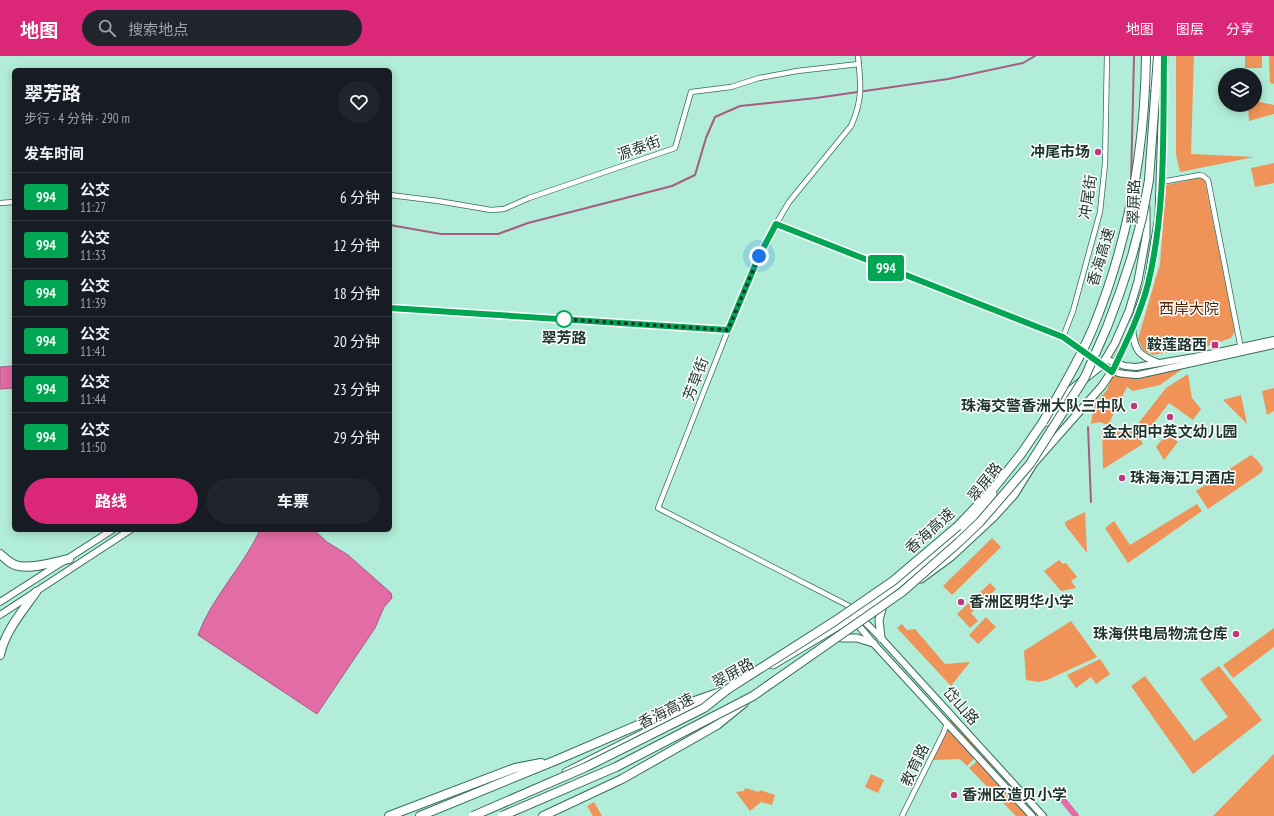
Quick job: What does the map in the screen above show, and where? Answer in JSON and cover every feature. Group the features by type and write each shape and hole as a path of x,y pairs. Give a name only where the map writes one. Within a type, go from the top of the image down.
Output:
{"highway":[{"name":"香海高速","path":"473,816 611,755 704,708 728,689 835,621 893,581 958,526 993,488 1022,454 1043,422 1079,357 1095,324 1119,253 1136,178 1146,56"},
{"name":"香海高速","path":"502,816 616,767 753,696 902,592 980,522 1030,464 1085,377 1107,327 1120,292 1140,226 1148,180 1158,56"},
{"path":"0,554 11,564 19,566 37,565 69,559"},
{"path":"0,655 10,629 36,592"},
{"path":"420,816 559,759 689,702 728,689"},
{"path":"543,816 622,779 663,756 717,725 753,696"},
{"path":"389,816 515,768 559,759"}],"main road":[{"name":"翠屏路","path":"467,816 568,771 741,684 854,616 898,585 975,517 1023,456 1068,392 1103,362 1115,343 1128,311 1138,281 1146,237 1147,170 1153,56"},
{"name":"翠屏路","path":"506,816 574,785 690,728 756,691 841,638 951,557 994,517 1014,495 1034,463 1102,386 1112,372 1132,330 1148,283 1160,216 1164,56"},
{"path":"1138,281 1148,283"},
{"path":"881,638 879,620 882,609"},
{"path":"841,638 857,638 873,643"}],"street":[{"name":"芳草街","path":"854,616 849,606 658,508 728,330 759,256 789,202 851,126 857,112 860,96 859,56"},
{"name":"冲尾街","path":"1063,337 1073,311 1100,212 1105,164 1107,56"},
{"name":"源泰街","path":"392,195 491,210 504,209 529,198 675,148 691,92 732,86 759,78 796,71 859,64"},
{"path":"1161,182 1200,175 1208,180 1242,350"},
{"path":"0,203 12,202"},
{"path":"776,224 1063,337 1103,362 1112,372 1120,374 1138,375 1242,350 1274,340"},
{"path":"392,308 728,330"},
{"path":"1132,330 1136,349 1147,358 1161,364"},
{"path":"1103,362 1136,367 1274,345"},
{"path":"0,602 109,532"},
{"path":"0,615 127,532"},
{"name":"岱山路","path":"854,616 881,638 1043,816"},
{"name":"岱山路","path":"862,624 873,643 1032,816"},
{"name":"教育路","path":"902,816 944,732 947,723"}],"green space":[{"path":"1176,56 1194,56 1191,154 1254,157 1180,172 1176,154"},
{"path":"1245,56 1262,56 1262,68 1245,68"},
{"path":"1269,56 1274,56 1274,84 1270,83"},
{"path":"1262,102 1274,105 1274,114 1249,121 1248,112 1262,112"},
{"path":"1274,163 1274,183 1255,187 1251,168"},
{"name":"西岸大院","path":"1204,177 1235,331 1231,338 1202,348 1178,350 1153,355 1144,351 1138,339 1160,264 1166,185"},
{"path":"1191,363 1160,385 1133,391 1127,387 1108,425 1100,422 1091,424 1094,404 1107,390 1114,371 1129,374"},
{"path":"1188,374 1192,398 1201,409 1193,420 1169,403 1147,432 1137,425 1166,388"},
{"path":"1274,388 1274,411 1267,415 1262,391"},
{"path":"1241,395 1247,424 1223,400"},
{"path":"1102,428 1120,432 1133,428 1143,444 1103,469"},
{"path":"1167,433 1178,442 1164,460 1156,447"},
{"path":"1251,455 1263,468 1262,472 1208,509 1196,491"},
{"path":"1197,504 1202,511 1128,563 1105,528 1114,521 1130,545"},
{"path":"1085,512 1087,553 1065,525 1065,522"},
{"path":"992,538 1001,547 952,595 943,586"},
{"path":"1059,560 1063,564 1066,563 1077,577 1071,581 1076,588 1061,591 1044,571"},
{"path":"990,583 996,589 971,613 978,621 970,628 957,614"},
{"path":"986,617 996,627 978,644 969,635"},
{"path":"1071,621 1097,657 1047,680 1039,682 1026,680 1024,651"},
{"path":"902,624 907,630 915,629 945,664 970,662 951,686 897,628"},
{"path":"1274,628 1274,647 1233,678 1223,665"},
{"path":"1100,659 1110,674 1096,684 1091,677 1076,688 1067,675"},
{"path":"1219,666 1262,720 1193,774 1131,686 1145,676 1194,741 1228,717 1200,679"},
{"path":"951,718 981,752 967,766 960,759 933,760"},
{"path":"1274,754 1274,816 1213,816"},
{"path":"983,756 1036,816 1016,816 969,768"},
{"path":"871,774 884,780 878,793 865,787"},
{"path":"745,788 759,792 760,790 775,795 772,805 761,802 750,811 736,792 744,791"},
{"path":"594,802 602,816 593,816 587,806"}],"shaded area":[{"path":"12,366 12,388 0,389 0,367"},
{"path":"259,532 316,532 327,542 348,555 391,593 392,598 384,607 375,628 317,714 198,635 211,608 253,544"}],"waterway":[{"path":"392,225 441,234 498,234 528,223 672,186 695,175 706,138 715,117 740,106 816,98 948,79 1023,63 1035,56"},
{"path":"1131,182 1134,56"},
{"path":"1088,427 1091,502"},
{"path":"1063,800 1076,816"}],"bus line":[{"name":"994","path":"392,308 728,330 759,256 776,224 1063,337 1112,372 1132,330 1144,298 1160,216 1164,56"}],"place":[{"name":"冲尾市场","path":"1098,152"},
{"name":"翠芳路","path":"564,319"},
{"name":"鞍莲路西","path":"1215,345"},
{"name":"珠海交警香洲大队三中队","path":"1134,406"},
{"name":"金太阳中英文幼儿园","path":"1170,417"},
{"name":"珠海海江月酒店","path":"1122,478"},
{"name":"香洲区明华小学","path":"961,602"},
{"name":"珠海供电局物流仓库","path":"1236,634"},
{"name":"香洲区造贝小学","path":"954,795"}],"route":[{"path":"564,319 559,319 728,330 759,256"}]}
